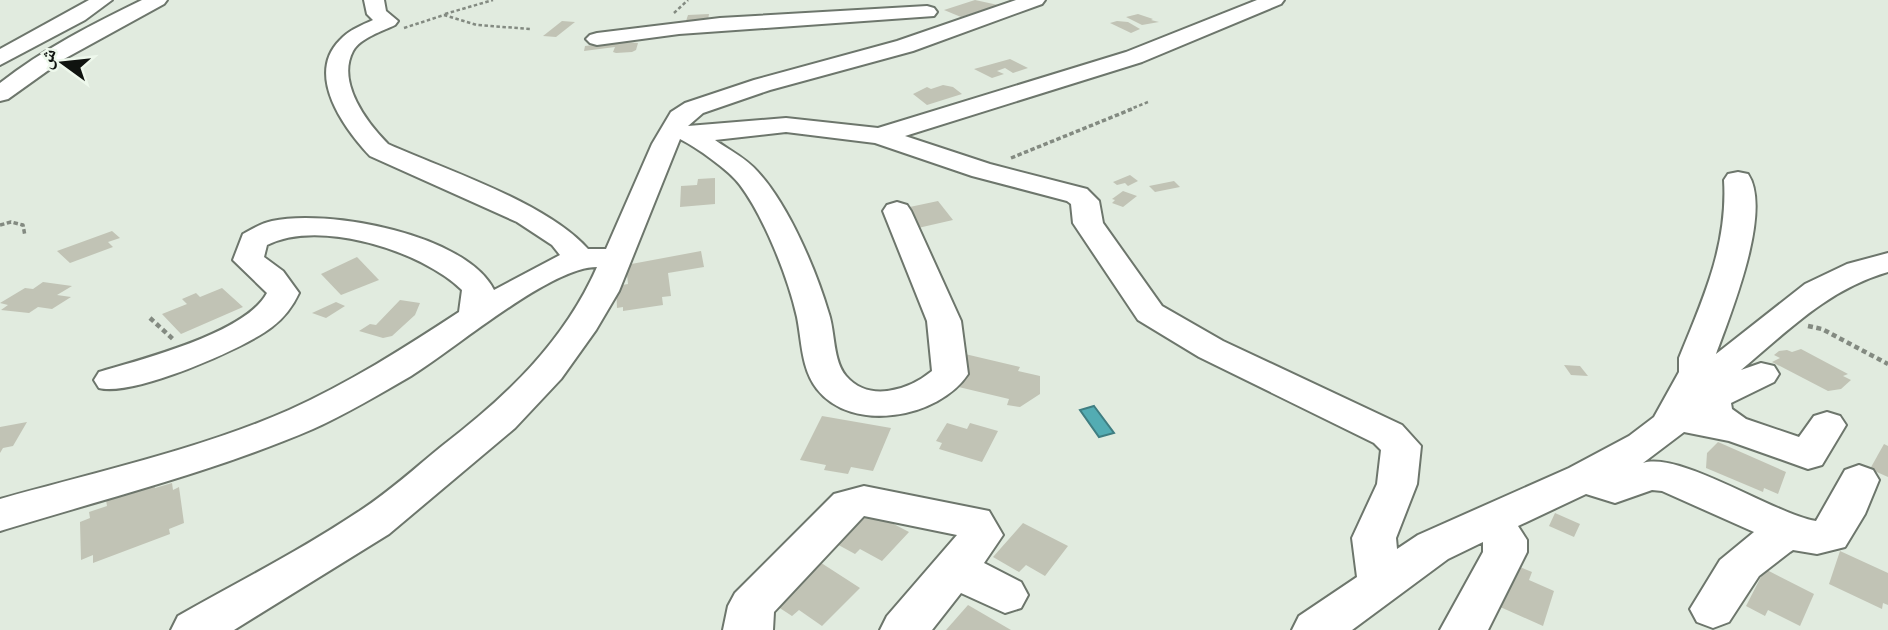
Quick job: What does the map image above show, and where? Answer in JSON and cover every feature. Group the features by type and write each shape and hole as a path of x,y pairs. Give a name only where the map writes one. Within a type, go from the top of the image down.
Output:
{"street":[{"path":"0,58 93,8 102,0"},
{"path":"0,94 26,72 60,50 157,0"},
{"path":"374,0 377,15 388,21 352,40 342,52 338,81 349,109 365,137 379,150 527,216 598,258"},
{"path":"897,211 944,321 950,374 940,384 903,402 865,402 831,382 811,311 779,234 753,183 732,162 685,132 680,117 694,108 790,77 905,46 1035,0"},
{"path":"879,136 1134,57 1274,0"},
{"path":"597,39 691,25 857,18 919,6 957,28"},
{"path":"195,630 374,523 502,419 548,371 579,330 603,291 598,258 665,144 685,132 786,125 879,136 981,170 1077,195 1085,201 1088,223 1150,313 1211,349 1388,434 1401,446 1397,484 1374,538 1380,582"},
{"path":"1316,630 1380,582 1433,547 1583,478 1643,445 1670,424 1697,365 1737,248 1741,198 1738,180"},
{"path":"112,380 213,345 250,326 275,308 283,293 272,278 248,260 246,250 250,241 262,234 294,226 325,227 388,237 428,252 459,271 476,286 480,301 474,317"},
{"path":"0,515 232,446 302,419 400,367 527,283 598,258"},
{"path":"1697,365 1717,371 1780,323 1796,305 1816,291 1858,271 1888,262"},
{"path":"1761,374 1740,386 1722,391 1713,398 1712,406 1718,418 1732,428 1808,455 1827,425"},
{"path":"1673,417 1720,428 1732,428"},
{"path":"1583,478 1615,488 1649,475 1669,478 1764,518 1788,533 1817,538 1830,535 1844,514 1858,480"},
{"path":"747,630 750,628 751,606 849,505 864,500 974,522 982,535 904,630"},
{"path":"1464,630 1505,552 1505,540 1491,520"},
{"path":"1713,609 1730,577 1760,548 1788,533"},
{"path":"955,569 1005,595"}],"path":[{"path":"402,28 493,0"},
{"path":"444,15 477,25 531,29"},
{"path":"981,170 1148,102"},
{"path":"0,225 11,222 23,225 25,236"},
{"path":"1780,323 1822,329 1888,364"}],"water":[{"path":"1094,406 1114,433 1099,437 1080,410"}],"building":[{"path":"975,0 998,5 961,17 944,10"},
{"path":"709,14 708,20 686,21 688,15"},
{"path":"1138,14 1159,22 1142,25 1126,17"},
{"path":"562,21 575,22 556,37 543,36"},
{"path":"1128,22 1140,29 1131,33 1110,23"},
{"path":"638,43 636,50 632,52 616,53 613,52 615,47 584,51 585,46"},
{"path":"1010,59 1028,68 1013,73 1005,68 997,71 1004,74 992,78 974,69"},
{"path":"943,85 953,87 962,94 927,105 913,94 927,87 931,89"},
{"path":"1130,175 1138,181 1128,186 1125,183 1117,185 1113,182"},
{"path":"715,178 715,204 680,207 681,186 697,185 698,179"},
{"path":"1174,181 1180,187 1155,192 1149,186"},
{"path":"1123,191 1137,196 1123,207 1112,203 1115,200 1112,199"},
{"path":"938,201 953,220 918,228 905,208"},
{"path":"112,231 120,238 108,242 113,247 70,263 57,251"},
{"path":"701,251 704,267 668,273 671,296 662,297 663,305 623,311 623,307 617,308 616,286 628,284 626,265"},
{"path":"357,257 379,280 341,295 321,274"},
{"path":"43,282 72,286 57,295 71,297 52,309 38,307 29,313 1,310 8,305 0,303 25,288 33,289"},
{"path":"222,288 243,307 181,334 162,314 187,304 182,299 196,293 200,297"},
{"path":"400,300 420,303 415,315 392,336 383,338 359,331 370,324 376,325"},
{"path":"336,302 345,306 326,318 312,313"},
{"path":"1801,349 1848,374 1843,376 1851,380 1841,389 1828,391 1772,362 1780,358 1774,355 1779,351 1792,352"},
{"path":"965,354 1020,367 1018,371 1040,376 1040,394 1020,407 1007,405 1009,399 946,384"},
{"path":"1564,365 1580,366 1588,376 1571,375"},
{"path":"822,416 891,428 873,471 851,467 848,474 824,470 826,465 800,460"},
{"path":"27,422 13,446 3,448 0,453 0,427"},
{"path":"947,423 967,429 970,423 998,431 982,462 939,449 942,443 936,441"},
{"path":"1718,442 1786,472 1778,494 1764,488 1763,492 1706,468 1707,453"},
{"path":"1884,444 1888,446 1888,477 1870,469"},
{"path":"172,483 173,490 179,487 184,523 169,529 170,534 93,563 93,555 81,560 80,522 90,518 89,512 107,506 106,500 154,484 155,488"},
{"path":"865,509 909,532 882,561 860,549 855,554 833,542"},
{"path":"1555,513 1580,524 1574,537 1549,526"},
{"path":"1023,523 1068,546 1045,576 1026,565 1019,572 993,557"},
{"path":"1840,551 1888,573 1888,605 1883,603 1882,609 1829,584"},
{"path":"812,557 860,588 822,626 799,610 792,616 766,599"},
{"path":"1512,564 1532,572 1529,580 1554,591 1543,626 1498,606"},
{"path":"1765,569 1814,594 1800,626 1768,610 1765,616 1746,606"},
{"path":"968,605 1011,630 946,630"}]}
